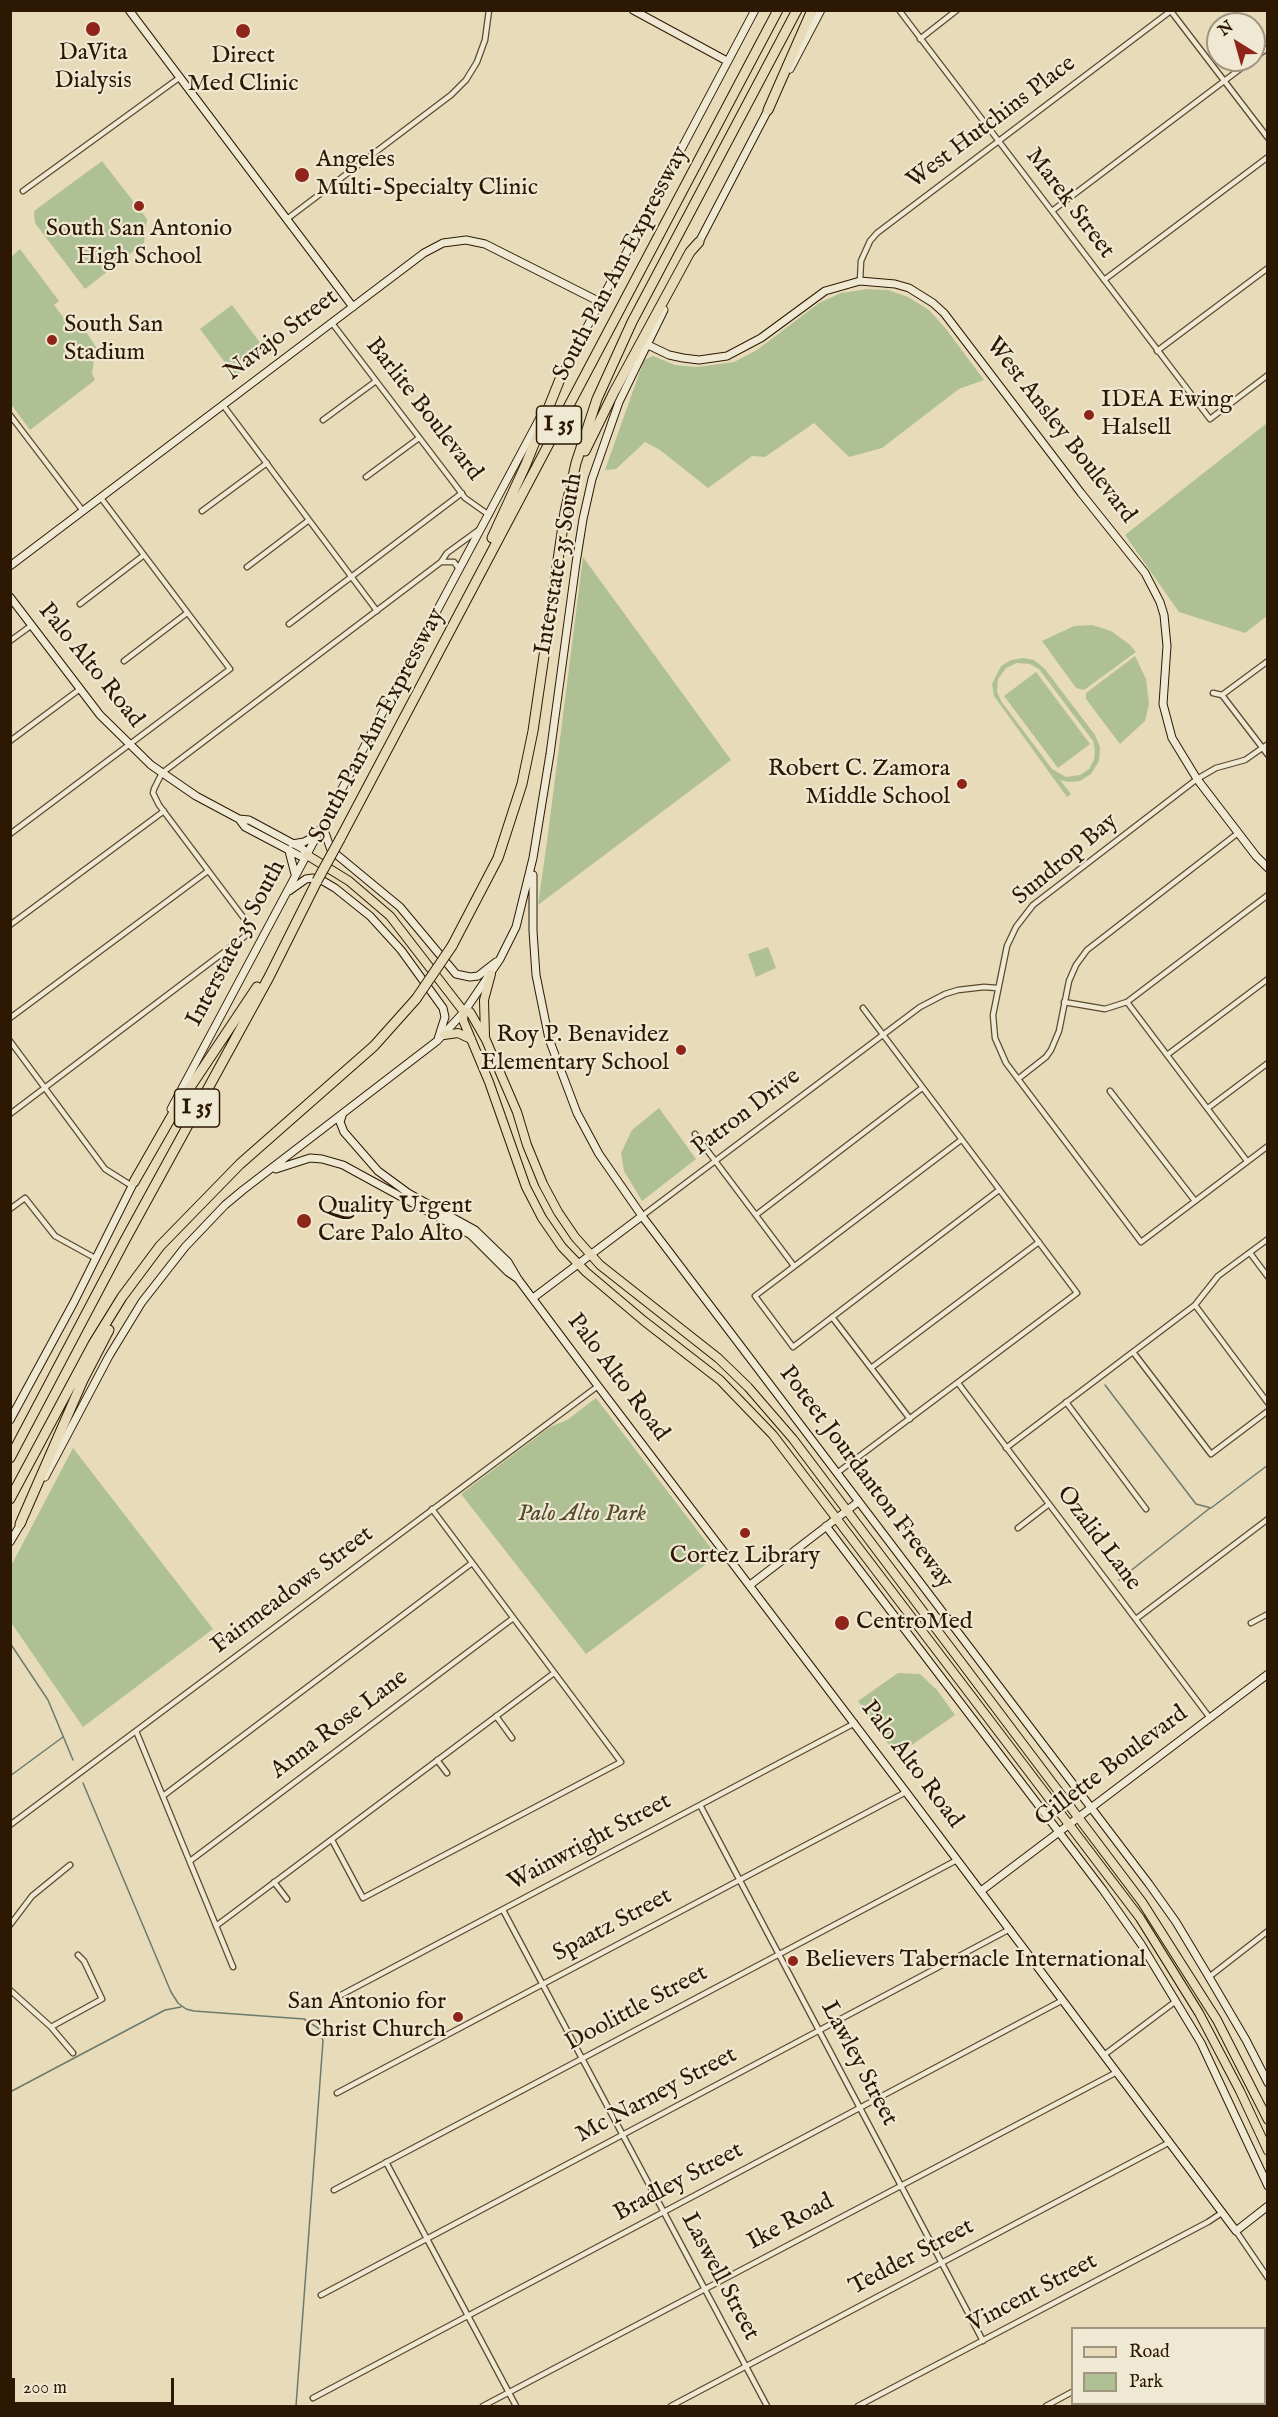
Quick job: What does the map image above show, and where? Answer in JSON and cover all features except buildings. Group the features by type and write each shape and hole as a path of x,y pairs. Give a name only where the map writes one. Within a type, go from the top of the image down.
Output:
{"highway":[{"name":"South Pan Am Expressway","path":"10,1458 124,1242 269,977 317,881 778,10"},
{"name":"South Pan Am Expressway","path":"426,985 452,946 498,858 516,804 533,731 560,539 568,498 589,422 615,356 797,10"},
{"path":"768,110 812,10"},
{"path":"568,498 588,444 614,392 690,252 699,243"},
{"path":"476,581 489,544 526,464 562,374"},
{"path":"133,1184 182,1100 257,987 303,902 317,881"},
{"name":"I 35","path":"10,1499 93,1344 122,1298 160,1246 213,1190 374,1046 426,985"},
{"path":"20,1524 88,1370 112,1325 160,1246"}],"main road":[{"name":"Poteet Jourdanton Freeway","path":"307,855 349,881 390,916 421,953 464,1012 463,1020 489,1082 526,1187 542,1218 562,1247 578,1264 644,1321 720,1380 773,1436 1140,1918 1183,1985 1235,2080 1268,2151"},
{"path":"486,1040 484,1000 491,974"},
{"name":"Poteet Jourdanton Freeway","path":"464,1012 470,1012 486,1040 517,1112 543,1184 558,1212 590,1256 710,1352 748,1387 793,1439 1142,1902 1198,1988 1242,2067 1268,2120"},
{"path":"444,1035 458,1033 472,1040"}],"street":[{"path":"129,10 354,307"},
{"path":"287,219 458,87 477,62 485,40 489,10"},
{"path":"633,10 727,61"},
{"name":"Interstate 35 South","path":"10,1420 295,876 489,515 755,10"},
{"name":"Interstate 35 South","path":"263,1175 444,1035 464,1012 491,974 516,927 533,858 583,519 601,451 619,402 646,344 821,10"},
{"name":"Marek Street","path":"898,10 1210,419 1268,375"},
{"path":"920,39 957,10"},
{"path":"1171,11 1268,138"},
{"name":"West Hutchins Place","path":"860,281 861,261 870,241 877,233 1171,11"},
{"path":"1052,211 1236,72"},
{"path":"23,191 179,78"},
{"path":"1104,280 1268,157"},
{"name":"Navajo Street","path":"10,566 424,253 443,243 455,240 492,246 600,302"},
{"path":"1158,351 1268,268"},
{"name":"West Ansley Boulevard","path":"646,344 669,355 683,358 699,360 727,356 761,338 825,291 860,281 879,281 909,288 933,303 944,313 1145,573 1160,602 1166,628 1167,646 1163,688 1165,716 1176,748 1238,833 1268,868"},
{"name":"Barlite Boulevard","path":"332,323 462,493 489,515"},
{"path":"323,420 376,381"},
{"path":"223,405 377,611"},
{"path":"10,415 83,511"},
{"path":"366,477 419,438"},
{"path":"202,511 267,463"},
{"path":"289,624 462,493"},
{"path":"10,834 231,669 101,498"},
{"path":"247,567 309,520"},
{"path":"10,1114 244,937 250,929 153,793 154,784 162,773 441,562 447,553 481,528"},
{"path":"80,604 144,555"},
{"path":"441,562 454,562 459,569"},
{"name":"Palo Alto Road","path":"10,597 100,715 128,746 162,773"},
{"path":"124,661 188,613"},
{"path":"10,641 32,625"},
{"path":"1222,695 1268,661"},
{"path":"10,741 80,689"},
{"path":"1213,693 1222,695 1265,746 1268,755"},
{"name":"Sundrop Bay","path":"1195,1201 1141,1242 1006,1063 995,1038 993,1015 997,988 1007,946 1016,927 1033,906 1197,779 1216,768 1245,760 1265,746"},
{"name":"Poteet Jourdanton Freeway","path":"162,773 181,787 239,819 249,820 290,847 303,850 307,855"},
{"path":"10,925 164,811"},
{"path":"295,876 290,847 308,840 321,831 330,850 400,907 456,974 478,976 500,959"},
{"path":"1018,1079 1046,1057 1051,1050 1059,1031 1072,973 1087,950 1238,833"},
{"name":"Poteet Jourdanton Freeway","path":"533,858 532,931 537,975 549,1039 560,1074 586,1132 613,1177 642,1216 1176,1922 1268,2083"},
{"path":"10,1018 208,871"},
{"path":"285,895 301,882 313,878 335,888 386,932 443,1008 445,1017 437,1041"},
{"path":"1064,1002 1105,1009 1127,1002 1268,895"},
{"path":"1167,1055 1268,979"},
{"name":"Patron Drive","path":"533,1299 920,1007 945,994 971,988 997,988"},
{"path":"1127,1002 1247,1161"},
{"path":"837,1473 1077,1293 863,1008"},
{"path":"10,1041 105,1169 133,1184"},
{"path":"1208,1108 1268,1063"},
{"path":"756,1215 922,1088"},
{"path":"1110,1091 1195,1201 1268,1146"},
{"name":"Palo Alto Road","path":"344,1113 340,1125 369,1162 408,1193 475,1230 508,1262 518,1279 598,1386 1170,2142 1268,2278"},
{"path":"694,1134 794,1266"},
{"path":"961,1140 755,1296 793,1347 999,1190"},
{"name":"Palo Alto Road","path":"263,1175 284,1165 310,1158 343,1165 471,1235 518,1279"},
{"path":"10,1542 98,1375 142,1302 165,1270 225,1205 263,1175"},
{"path":"10,1209 25,1198 54,1236 95,1258"},
{"path":"1006,1448 1195,1305 1212,1282 1268,1239"},
{"path":"871,1368 1039,1242"},
{"path":"1250,1253 1268,1277"},
{"path":"1195,1305 1268,1403"},
{"path":"832,1317 910,1419"},
{"path":"1133,1352 1211,1454 1268,1411"},
{"name":"Ozalid Lane","path":"958,1383 1210,1718"},
{"name":"Fairmeadows Street","path":"10,1825 598,1386"},
{"path":"1066,1402 1146,1509"},
{"path":"750,1585 858,1502"},
{"path":"1018,1528 1049,1504"},
{"path":"332,1839 363,1898 621,1762 432,1509"},
{"path":"1136,1619 1268,1519"},
{"path":"826,1526 1059,1832 1141,1944 1200,2043 1233,2108 1268,2186"},
{"path":"163,1796 472,1563"},
{"path":"1251,1623 1268,1614"},
{"name":"Anna Rose Lane","path":"190,1861 512,1618"},
{"path":"216,1926 554,1673"},
{"name":"Gillette Boulevard","path":"981,1891 1268,1674"},
{"path":"496,1716 512,1738"},
{"name":"Wainwright Street","path":"341,1995 855,1723"},
{"path":"136,1731 233,1967"},
{"path":"437,1760 447,1773"},
{"name":"Spaatz Street","path":"337,2093 906,1792"},
{"name":"Lawley Street","path":"700,1805 983,2341"},
{"name":"Doolittle Street","path":"334,2190 957,1860"},
{"path":"10,1925 32,1896 70,1865"},
{"path":"274,1882 287,1899"},
{"name":"Laswell Street","path":"503,1910 767,2406"},
{"name":"Mc Narney Street","path":"321,2295 1010,1929"},
{"path":"1209,1977 1268,1931"},
{"path":"51,2027 102,1999 84,1961 78,1955"},
{"path":"10,1990 51,2027 73,2053"},
{"name":"Bradley Street","path":"313,2398 1063,2000"},
{"path":"1104,2055 1176,2001"},
{"name":"Ike Road","path":"483,2406 1117,2072"},
{"name":"Tedder Street","path":"671,2406 1170,2142"},
{"path":"386,2162 516,2406"},
{"path":"1236,2231 1268,2206"},
{"name":"Vincent Street","path":"858,2406 1208,2222 1222,2212"},
{"path":"1046,2406 1071,2393"}],"green space":[{"path":"102,161 147,219 144,243 85,289 35,223 34,211"},
{"name":"South San Stadium","path":"20,249 59,301 54,305 66,321 83,327 96,347 92,374 95,380 30,430 11,404 11,257"},
{"path":"868,289 888,290 908,297 929,310 984,380 959,389 882,448 849,457 814,423 765,457 752,456 708,488 660,450 645,442 616,469 605,470 644,360 653,356 675,365 697,367 734,362 757,350 819,303 841,293"},
{"path":"232,305 267,352 235,376 200,329"},
{"path":"1267,423 1267,616 1245,633 1179,612 1125,535"},
{"path":"583,557 731,760 538,905 548,834"},
{"path":"1092,625 1111,631 1136,652 1084,690 1076,688 1042,641 1074,626"},
{"path":"1135,656 1146,679 1149,704 1145,721 1120,744 1086,699 1086,693"},
{"path":"1023,658 1034,660 1045,669 1095,735 1100,747 1099,761 1091,774 1080,781 1060,780 1071,794 1067,797 994,696 992,684 1001,666 1011,660","holes":["1017,663 1030,664 1039,669 1093,741 1094,760 1089,769 1080,775 1066,777 1052,769 1001,701 997,691 998,679 1006,668"]},
{"path":"1036,672 1090,744 1058,768 1004,696"},
{"path":"768,947 776,968 756,977 748,954"},
{"path":"659,1108 696,1159 642,1201 624,1171 621,1153 632,1130"},
{"name":"Palo Alto Park","path":"596,1398 717,1556 586,1654 461,1494 550,1427 567,1420"},
{"path":"73,1448 213,1629 83,1727 10,1621 11,1566"},
{"path":"898,1673 920,1674 937,1690 955,1715 903,1751 897,1752 891,1748 858,1701"}],"waterway":[{"path":"1105,1385 1196,1504 1211,1508 1268,1465"},
{"path":"1119,1580 1210,1508"},
{"path":"10,1643 48,1700 73,1760"},
{"path":"10,1776 63,1737"},
{"path":"83,1783 171,1992 178,2003 194,2011 304,2019 318,2028 321,2033 323,2041 296,2406"},
{"path":"10,2092 165,2010 181,2007"}],"place":[{"name":"DaVita Dialysis","path":"93,29"},
{"name":"Direct Med Clinic","path":"243,31"},
{"name":"Angeles Multi-Specialty Clinic","path":"302,175"},
{"name":"South San Antonio High School","path":"139,206"},
{"name":"South San Stadium","path":"52,340"},
{"name":"IDEA Ewing Halsell","path":"1089,415"},
{"name":"Robert C. Zamora Middle School","path":"962,784"},
{"name":"Roy P. Benavidez Elementary School","path":"681,1050"},
{"name":"Quality Urgent Care Palo Alto","path":"304,1221"},
{"name":"Cortez Library","path":"745,1533"},
{"name":"CentroMed","path":"842,1623"},
{"name":"Believers Tabernacle International","path":"793,1961"},
{"name":"San Antonio for Christ Church","path":"458,2017"}]}
